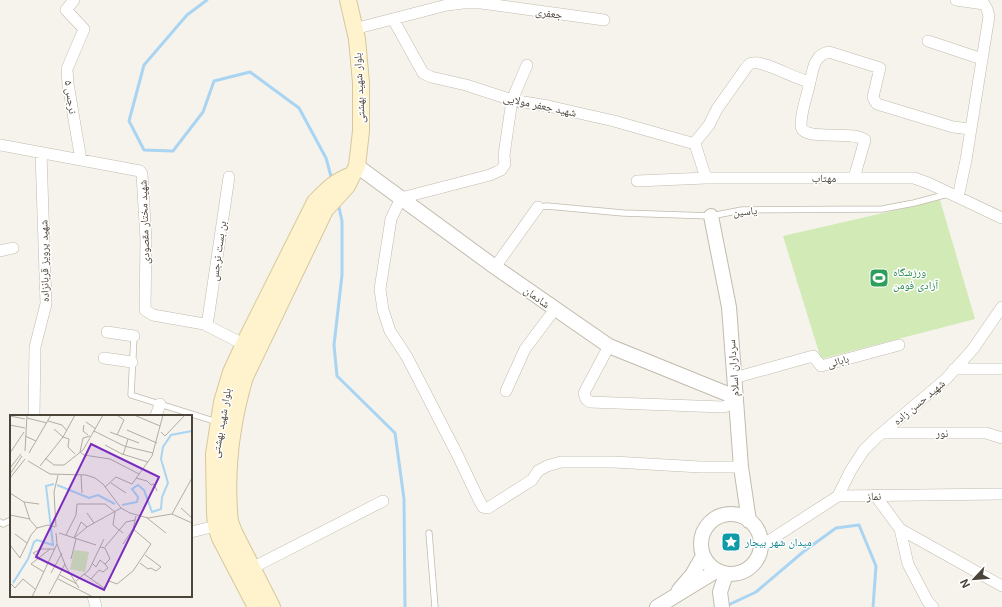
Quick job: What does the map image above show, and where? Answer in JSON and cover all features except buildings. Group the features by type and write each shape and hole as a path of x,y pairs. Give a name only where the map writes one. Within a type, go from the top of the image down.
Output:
{"main road":[{"name":"بلوار شهید بهشتی","path":"256,607 220,538 216,526 214,454 222,402 231,372 250,347 320,206 349,177 361,131 361,83 354,29 348,0"},
{"name":"بلوار شهید بهشتی","path":"250,347 245,377 237,405 229,455 230,522 272,607"}],"street":[{"name":"نرجس ۵","path":"74,0 66,10 84,29 67,69 68,84 81,160"},
{"path":"954,195 966,160 989,16 984,4 956,0"},
{"name":"جعفری","path":"354,29 463,2 481,3 604,20"},
{"name":"شهید جعفر مولایی","path":"393,19 423,73 431,78 466,85 512,100 548,106 614,121 695,144"},
{"path":"928,41 982,59"},
{"path":"854,178 866,140 862,137 847,135 806,134 803,132 801,127 802,107 816,59 824,53 829,52 880,68 873,97 877,104 953,126 971,129"},
{"path":"706,178 695,144 696,141 709,125 717,109 749,64 755,62 767,64 790,76 810,82"},
{"path":"527,65 512,100 504,155 506,164 501,170 401,198 391,219 380,289 383,310 390,331 407,357 457,454 470,483 483,507 488,508 532,480 538,471 547,466 561,462 614,462 700,467 741,467"},
{"name":"شهید مختار مقصودی","path":"0,146 140,171 142,174 146,240 145,310 149,314 207,326 250,347"},
{"name":"شهید پرویز قربانزاده","path":"34,415 36,347 46,304 41,154"},
{"name":"بن بست نرجس","path":"207,326 229,177"},
{"name":"شادمان","path":"349,177 401,198 609,346 735,397"},
{"name":"مهتاب","path":"636,180 706,178 914,178 928,183 1002,218"},
{"path":"495,266 538,207"},
{"name":"سرداران اسلام","path":"711,216 729,307 741,467 749,521"},
{"path":"0,250 13,248"},
{"name":"شهید حسن زاده","path":"838,496 851,470 864,450 876,438 946,379 973,349 1002,307"},
{"path":"506,391 525,350 555,309"},
{"path":"107,332 134,336"},
{"name":"بابائی","path":"734,378 813,356 821,366 899,344"},
{"path":"609,346 584,393 590,402 722,407 727,406 735,397"},
{"path":"104,358 132,362"},
{"path":"954,369 1002,369"},
{"path":"156,415 160,404"},
{"name":"نور","path":"882,433 986,433 1002,438"},
{"name":"نماز","path":"838,496 1002,494"},
{"path":"761,546 838,496"},
{"path":"875,496 900,529 1002,586"},
{"path":"252,568 383,501"},
{"path":"731,514 740,516 749,521 756,528 760,537 761,546 753,565 736,574 721,573 708,565 700,546 706,527 712,520 731,514"},
{"path":"192,532 216,526"},
{"path":"900,529 908,564 928,602 933,607"},
{"path":"673,598 692,575 703,556"},
{"path":"721,573 720,592 722,607"},
{"path":"657,607 721,573"},
{"path":"93,597 96,607"}],"lane":[{"name":"یاسین","path":"538,207 547,206 623,213 711,216 742,210 882,209 954,195"},
{"path":"134,336 131,395 219,423"},
{"path":"0,522 3,524 10,520"},
{"path":"429,533 435,607"}],"green space":[{"name":"ورزشگاه آزادی فومن","path":"940,200 975,319 821,359 783,236"}],"waterway":[{"path":"207,0 187,15 144,65 129,121 144,150 173,151 203,112 214,81 250,72 299,108 326,158 332,180"},
{"path":"338,203 342,221 342,275 334,345 337,376 395,433 404,499 405,607"},
{"path":"726,606 756,592 803,552 836,528 859,525 876,566 873,607"}],"place":[{"name":"ورزشگاه آزادی فومن","path":"879,278"},
{"name":"میدان شهر بیجار","path":"731,542"}]}
